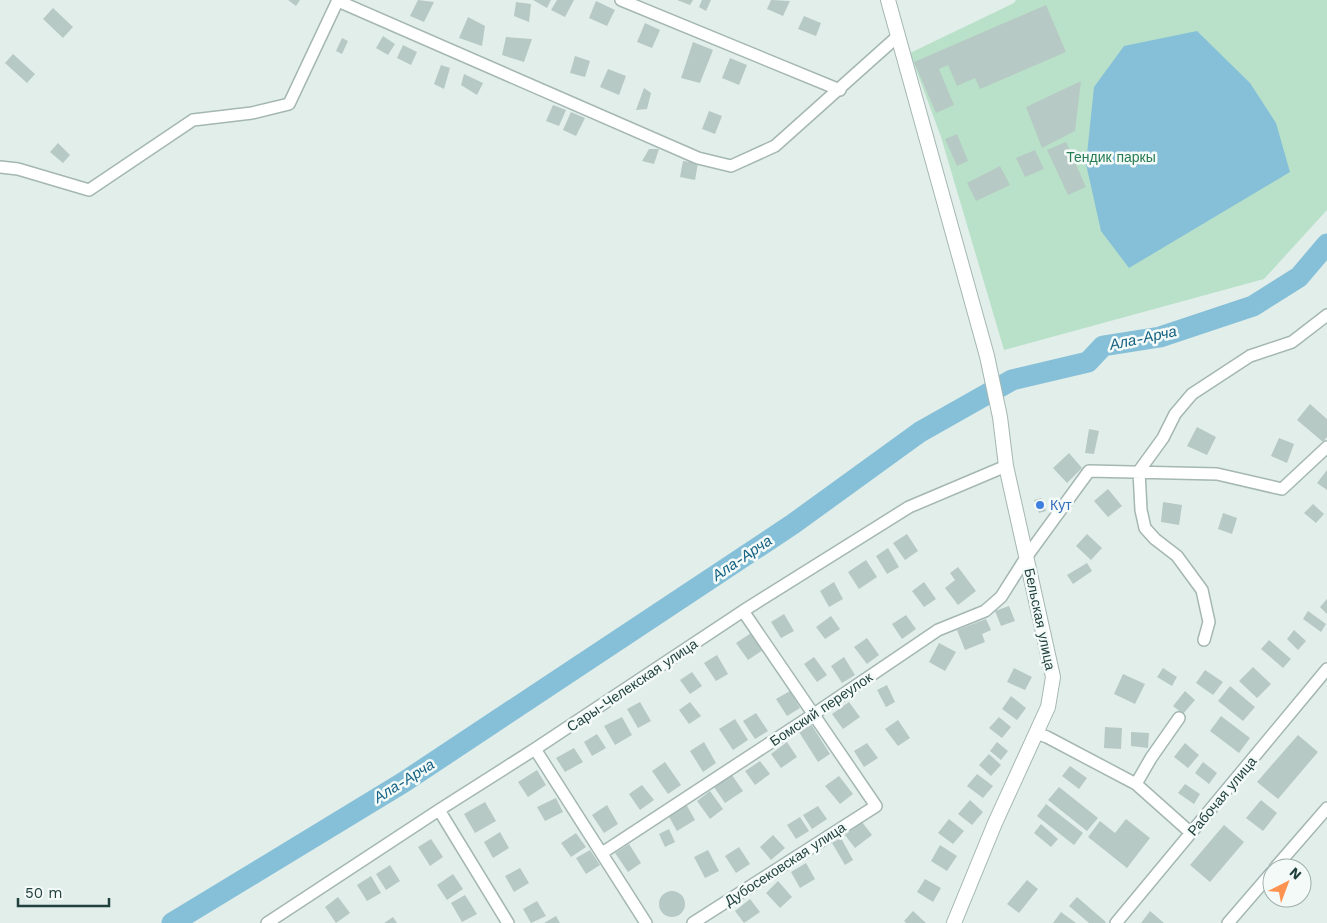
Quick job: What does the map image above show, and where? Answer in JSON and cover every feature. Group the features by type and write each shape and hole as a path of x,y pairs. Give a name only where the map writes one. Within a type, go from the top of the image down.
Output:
{"street":[{"path":"621,0 840,90"},
{"name":"Бельская улица","path":"888,0 987,356 1000,418 1006,466 1053,677 1048,707 995,823 954,923"},
{"path":"0,168 18,169 89,190 193,120 252,113 289,104 338,1 698,158 731,166 775,146 840,90 898,36"},
{"path":"1204,640 1209,622 1202,590 1178,556 1155,539 1145,528 1141,510 1139,471 1163,438 1175,414 1192,394 1250,356 1292,342 1327,315"},
{"path":"1139,471 1217,474 1282,489 1327,447"},
{"name":"Сары-Челекская улица","path":"267,923 536,749 743,611 909,507 1006,466"},
{"name":"Бомский переулок","path":"602,853 938,630 986,611 1001,596 1027,556 1089,471 1139,471"},
{"path":"743,611 814,714"},
{"name":"Рабочая улица","path":"1116,923 1327,669"},
{"name":"Дубосековская улица","path":"693,923 876,806 814,714"},
{"path":"1136,784 1151,758 1179,718"},
{"path":"1036,733 1048,737 1136,784 1191,833"},
{"path":"536,749 646,923"},
{"path":"1284,858 1327,808"},
{"path":"439,810 508,923"},
{"path":"1228,923 1262,884"}],"green space":[{"name":"Тендик паркы","path":"1016,0 1327,0 1327,210 1264,279 1004,350 941,137 910,53 1014,3"}],"water":[{"path":"1197,31 1250,83 1276,123 1290,172 1129,268 1101,231 1086,164 1094,87 1124,46"}],"building":[{"path":"288,0 300,0 296,6"},
{"path":"418,0 434,2 424,22 410,16"},
{"path":"533,0 551,0 547,8"},
{"path":"557,0 574,0 565,17 551,10"},
{"path":"677,0 693,0 690,5"},
{"path":"702,0 711,0 706,11 699,7"},
{"path":"771,0 790,1 783,16 767,9"},
{"path":"596,1 615,10 607,26 589,18"},
{"path":"516,2 531,4 529,22 514,16"},
{"path":"1046,5 1066,52 980,89 975,78 957,86 948,65 939,69 954,105 936,113 914,62"},
{"path":"53,8 73,27 63,38 43,19"},
{"path":"804,16 821,23 816,36 798,29"},
{"path":"468,17 485,26 482,46 459,38"},
{"path":"645,23 660,30 652,48 637,42"},
{"path":"383,36 395,44 388,55 376,48"},
{"path":"506,37 532,39 524,62 502,55"},
{"path":"342,38 348,41 342,54 336,51"},
{"path":"693,42 713,50 700,83 681,78"},
{"path":"403,45 417,52 411,65 397,58"},
{"path":"13,54 35,74 27,83 5,63"},
{"path":"575,56 590,61 585,77 570,73"},
{"path":"730,58 747,65 739,85 722,78"},
{"path":"441,65 450,68 444,89 434,84"},
{"path":"608,69 626,76 619,95 600,87"},
{"path":"464,74 483,83 477,95 461,85"},
{"path":"1081,81 1075,131 1042,148 1026,107"},
{"path":"644,88 651,93 647,109 636,110"},
{"path":"553,105 566,110 559,126 546,121"},
{"path":"709,111 722,116 715,134 702,129"},
{"path":"571,112 585,118 576,136 563,130"},
{"path":"957,134 968,161 957,166 945,139"},
{"path":"1066,142 1086,187 1068,195 1047,150"},
{"path":"58,143 70,155 63,163 50,152"},
{"path":"649,149 659,149 654,164 642,161"},
{"path":"1035,150 1044,169 1025,177 1016,158"},
{"path":"683,161 698,163 695,180 680,177"},
{"path":"1000,166 1010,185 976,201 967,183"},
{"path":"1310,404 1327,419 1327,437 1323,442 1297,420"},
{"path":"1197,427 1216,437 1207,455 1187,446"},
{"path":"1089,429 1099,431 1094,454 1085,453"},
{"path":"1279,438 1294,444 1287,463 1271,456"},
{"path":"1069,453 1082,468 1067,483 1053,468"},
{"path":"1327,470 1327,490 1317,483"},
{"path":"1108,489 1122,506 1108,517 1094,501"},
{"path":"1041,498 1046,511 1039,513 1034,500"},
{"path":"1163,502 1182,505 1179,525 1161,522"},
{"path":"1313,504 1324,514 1316,523 1304,513"},
{"path":"1223,513 1237,518 1232,534 1218,529"},
{"path":"907,534 918,551 905,560 893,543"},
{"path":"1087,534 1102,548 1091,560 1076,546"},
{"path":"888,548 899,567 887,574 876,556"},
{"path":"866,560 877,577 859,589 848,572"},
{"path":"1087,563 1092,571 1073,584 1067,575"},
{"path":"958,567 976,591 958,605 945,588 955,580 950,573"},
{"path":"834,582 843,599 829,607 820,591"},
{"path":"924,582 936,599 924,607 912,591"},
{"path":"1327,599 1327,614 1320,607"},
{"path":"1009,606 1015,621 1001,626 995,611"},
{"path":"1308,611 1326,624 1321,632 1303,619"},
{"path":"784,614 794,631 781,638 771,622"},
{"path":"906,615 916,629 902,639 892,624"},
{"path":"831,616 840,629 825,639 816,627"},
{"path":"986,619 991,630 982,634 985,642 965,650 957,630"},
{"path":"1294,630 1306,641 1298,650 1287,639"},
{"path":"751,633 763,650 748,660 736,643"},
{"path":"867,638 879,655 867,664 854,647"},
{"path":"1269,640 1291,659 1283,668 1261,649"},
{"path":"939,643 956,652 945,671 929,662"},
{"path":"717,655 728,674 716,681 704,663"},
{"path":"814,657 827,675 817,682 804,664"},
{"path":"844,657 855,675 842,683 831,666"},
{"path":"1253,667 1271,684 1257,698 1239,681"},
{"path":"1014,668 1032,677 1025,690 1007,682"},
{"path":"1163,668 1177,677 1172,686 1157,677"},
{"path":"1205,670 1223,682 1213,695 1196,683"},
{"path":"692,672 702,686 690,694 680,680"},
{"path":"1123,674 1145,684 1135,704 1114,694"},
{"path":"887,685 895,702 886,707 877,690"},
{"path":"1230,686 1255,707 1243,721 1218,701"},
{"path":"790,691 800,708 787,716 776,699"},
{"path":"1185,691 1195,700 1183,714 1173,706"},
{"path":"1011,696 1026,708 1017,720 1002,709"},
{"path":"640,702 651,721 638,728 627,709"},
{"path":"690,702 701,716 689,724 679,710"},
{"path":"849,702 860,717 843,729 832,714"},
{"path":"756,713 768,731 755,739 743,721"},
{"path":"1221,716 1250,738 1239,753 1210,731"},
{"path":"622,717 632,735 615,745 604,726"},
{"path":"999,717 1011,727 1002,738 989,728"},
{"path":"735,719 748,740 733,750 719,729"},
{"path":"898,720 910,738 898,746 885,729"},
{"path":"811,724 830,754 818,762 799,732"},
{"path":"1105,727 1122,728 1121,749 1104,748"},
{"path":"1131,732 1149,733 1148,748 1131,746"},
{"path":"597,734 606,748 592,756 584,742"},
{"path":"1298,735 1318,752 1278,799 1257,782"},
{"path":"704,742 716,763 703,772 690,751"},
{"path":"787,742 797,757 781,768 771,754"},
{"path":"997,742 1008,751 1001,760 990,751"},
{"path":"867,743 878,758 864,767 854,751"},
{"path":"1185,743 1199,755 1188,768 1174,757"},
{"path":"574,748 583,762 565,772 556,758"},
{"path":"989,754 1001,765 991,776 979,765"},
{"path":"760,761 770,774 755,785 745,771"},
{"path":"665,762 681,785 668,794 652,771"},
{"path":"1203,762 1217,773 1209,784 1195,773"},
{"path":"1070,766 1087,778 1079,789 1062,776"},
{"path":"537,770 546,785 528,797 518,782"},
{"path":"977,774 993,786 983,798 967,786"},
{"path":"732,775 743,791 725,803 714,787"},
{"path":"839,776 853,794 840,804 825,786"},
{"path":"1185,784 1200,794 1194,804 1178,793"},
{"path":"642,785 654,800 640,810 629,794"},
{"path":"1059,787 1098,818 1087,831 1048,800"},
{"path":"710,791 723,809 710,819 697,801"},
{"path":"556,798 563,812 545,821 537,807"},
{"path":"970,800 983,812 972,825 958,814"},
{"path":"1261,800 1277,813 1263,831 1246,818"},
{"path":"485,802 496,821 475,833 464,814"},
{"path":"686,804 695,820 677,831 668,815"},
{"path":"1046,804 1083,833 1074,845 1037,816"},
{"path":"607,805 618,824 604,833 592,815"},
{"path":"818,806 827,819 812,829 803,815"},
{"path":"800,817 809,831 796,839 787,825"},
{"path":"949,819 964,831 953,844 938,833"},
{"path":"1126,819 1150,838 1127,868 1088,837 1100,821 1115,833"},
{"path":"862,822 872,835 855,848 845,835"},
{"path":"1041,824 1058,839 1051,847 1034,833"},
{"path":"1224,825 1244,842 1210,882 1190,865"},
{"path":"669,829 675,842 665,847 659,834"},
{"path":"500,832 509,848 493,858 484,842"},
{"path":"576,833 586,847 571,857 561,843"},
{"path":"773,835 785,848 771,860 760,847"},
{"path":"841,838 853,860 845,865 832,843"},
{"path":"431,839 443,857 430,866 418,847"},
{"path":"629,844 641,863 628,872 615,853"},
{"path":"940,845 957,856 947,871 931,861"},
{"path":"739,847 750,864 736,873 725,856"},
{"path":"590,850 600,865 586,874 576,858"},
{"path":"708,850 719,871 705,878 694,857"},
{"path":"806,863 815,879 800,888 791,872"},
{"path":"390,865 400,881 386,890 376,874"},
{"path":"520,868 529,883 514,892 505,876"},
{"path":"453,874 463,889 447,900 437,885"},
{"path":"371,876 381,893 367,901 357,885"},
{"path":"925,879 941,888 933,902 917,892"},
{"path":"1027,880 1038,889 1019,913 1007,904"},
{"path":"778,881 792,897 780,908 766,893"},
{"path":"672,891 681,895 685,904 681,913 672,917 663,913 659,904 663,895"},
{"path":"465,895 477,914 462,922 451,903"},
{"path":"338,897 350,913 336,923 325,907"},
{"path":"1077,897 1106,922 1089,923 1069,906"},
{"path":"750,899 760,912 744,923 735,911"},
{"path":"537,901 546,916 531,923 523,909"},
{"path":"913,911 926,923 906,923 904,921"},
{"path":"1150,911 1164,923 1141,923"},
{"path":"1061,912 1076,923 1053,923"},
{"path":"556,916 560,923 544,923"},
{"path":"393,917 397,923 384,923"}],"waterway":[{"name":"Ала-Арча","path":"172,923 404,782 793,524 920,432 1012,380 1088,362 1103,346 1160,337 1253,306 1299,277 1327,244"}],"place":[{"name":"Кут","path":"1040,505"}]}
